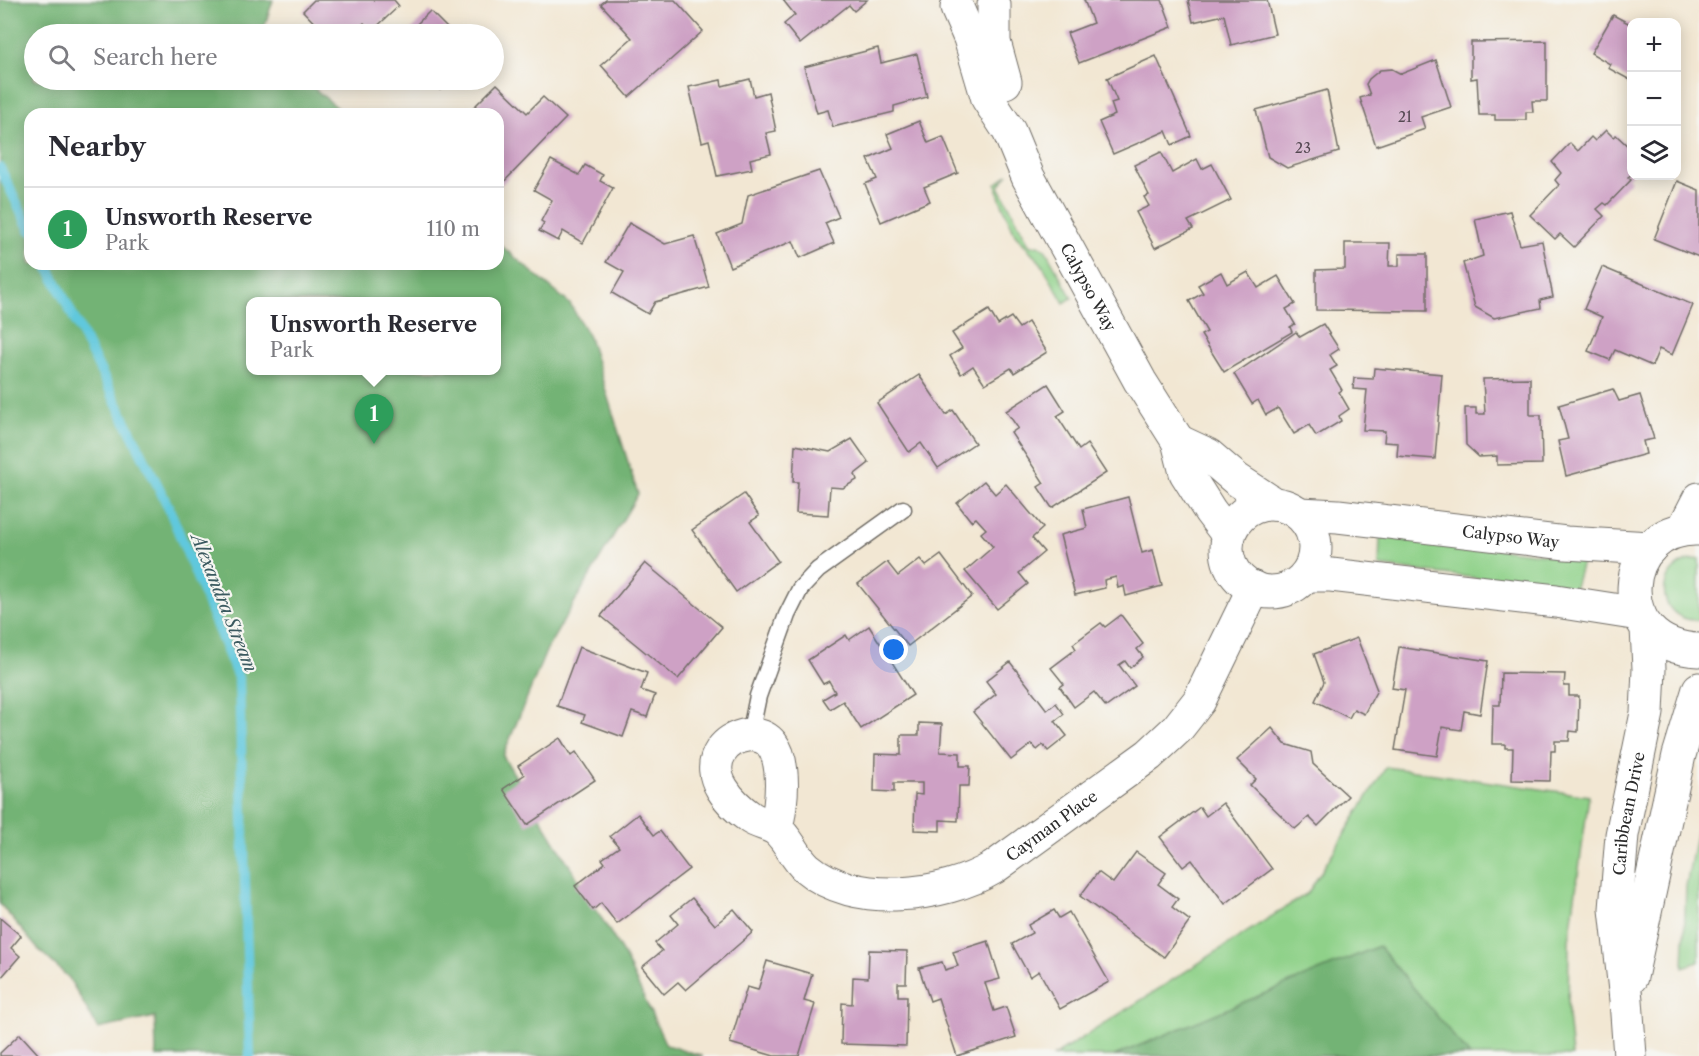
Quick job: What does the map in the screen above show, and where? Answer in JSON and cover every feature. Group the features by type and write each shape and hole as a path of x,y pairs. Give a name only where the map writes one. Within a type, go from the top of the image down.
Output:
{"street":[{"path":"953,4 975,12 985,11 996,2"},
{"name":"Calypso Way","path":"996,2 994,42 1008,95 1008,131"},
{"name":"Calypso Way","path":"953,4 970,38 988,99 1008,131 1028,177 1140,381 1178,441 1186,473 1210,512 1229,536"},
{"path":"1178,441 1208,455 1236,479 1287,509 1306,521 1315,538 1314,558 1306,575 1299,582 1282,590 1263,591 1254,588 1245,583 1232,567 1227,546 1229,536 1239,519 1254,507 1287,509"},
{"path":"1650,548 1665,537 1691,530 1699,499"},
{"name":"Calypso Way","path":"1287,509 1566,543 1650,548"},
{"name":"Caribbean Drive","path":"1630,1056 1616,909 1622,835 1647,713 1649,669 1643,621 1634,586 1638,566 1650,548"},
{"path":"1306,575 1331,575 1544,600 1643,621 1665,642 1675,647 1699,650"},
{"name":"Cayman Place","path":"776,828 807,868 824,879 846,888 866,892 913,893 934,891 976,878 1149,755 1177,729 1199,700 1254,588"},
{"name":"Caribbean Drive","path":"1626,1000 1677,765 1699,689"},
{"path":"750,735 760,736 769,740 775,747 778,756 781,804 776,828 753,819 739,808 719,784 716,775 718,755 731,740 750,735"}],"lane":[{"path":"750,735 758,696 787,615 800,589 818,570 903,509"}],"green space":[{"path":"0,0 273,0 265,24 24,24 24,90 316,90 338,108 24,108 24,270 504,270 504,248 570,304 589,337 638,494 547,649 503,756 624,955 666,1045 703,1056 156,1056 155,1017 98,1029 69,978 37,948 0,904"},
{"path":"1008,174 999,186 1030,246 1039,245 1045,249 1072,298 1064,303 1041,263 1015,234 996,184"},
{"path":"1380,535 1583,559 1574,590 1379,566"},
{"path":"1699,559 1699,620 1684,618 1674,612 1667,603 1664,592 1666,580 1673,570 1683,563"},
{"path":"1386,767 1589,796 1569,941 1568,1015 1572,1056 1054,1056 1308,893"},
{"path":"1699,820 1699,962 1683,967 1686,886"},
{"path":"1379,946 1470,1056 1114,1056"}],"building":[{"path":"314,0 394,0 399,6 380,24 315,24 303,11"},
{"path":"606,0 675,0 703,31 629,97 601,65 632,38 601,4"},
{"path":"783,0 867,0 854,11 849,5 800,44 784,24 795,15"},
{"path":"1084,0 1162,0 1172,27 1079,63 1067,33 1093,23"},
{"path":"1188,0 1267,0 1275,34 1231,45 1224,15 1193,22"},
{"path":"430,11 443,24 417,24"},
{"path":"1613,15 1627,22 1627,78 1608,68 1610,64 1591,53"},
{"path":"1547,41 1547,101 1532,101 1533,112 1526,112 1526,120 1495,120 1495,115 1479,115 1477,78 1471,79 1471,42"},
{"path":"878,48 881,63 917,54 927,97 894,106 894,112 833,127 828,110 817,113 804,67"},
{"path":"1156,56 1191,136 1172,145 1166,131 1113,154 1099,122 1115,115 1111,103 1117,101 1107,78"},
{"path":"1436,60 1451,107 1421,117 1425,129 1376,146 1360,98 1370,95 1366,84 1369,79 1380,70 1392,69 1401,74"},
{"path":"750,79 754,96 768,92 776,131 766,133 771,154 750,159 752,169 717,176 709,140 702,142 689,87 721,80 722,86"},
{"path":"491,90 503,90 527,113 543,97 566,118 504,182 504,108 473,108"},
{"path":"1327,90 1339,152 1287,168 1268,157 1256,110"},
{"path":"919,121 928,143 943,137 958,173 924,187 930,201 881,222 865,184 877,179 868,159 893,148 887,134"},
{"path":"1606,130 1613,137 1616,135 1627,145 1627,180 1631,180 1607,205 1604,203 1597,209 1604,216 1574,247 1560,234 1555,239 1530,215 1559,185 1555,180 1561,173 1552,162 1570,143 1578,151 1591,137 1595,141"},
{"path":"1161,152 1172,173 1197,159 1202,169 1212,164 1231,200 1188,221 1193,229 1155,248 1136,212 1149,206 1144,197 1149,195 1134,165"},
{"path":"551,160 579,175 585,165 603,175 600,181 613,188 583,243 563,231 558,241 539,231 544,223 541,221 552,200 534,190"},
{"path":"819,171 839,217 825,223 834,243 800,258 793,241 730,267 717,234 742,224 748,195"},
{"path":"1677,181 1699,190 1699,257 1654,239"},
{"path":"1510,211 1520,245 1542,241 1553,297 1540,300 1541,308 1494,318 1475,307 1463,263 1483,256 1475,219"},
{"path":"629,223 665,244 694,236 709,287 655,302 648,314 612,293 624,272 606,262"},
{"path":"1345,243 1390,243 1389,266 1399,266 1399,254 1427,254 1427,311 1316,310 1316,270 1345,269"},
{"path":"1602,267 1693,305 1672,355 1659,349 1652,366 1615,350 1610,360 1588,351 1602,317 1584,309"},
{"path":"1221,272 1227,284 1248,272 1258,288 1278,276 1295,304 1286,309 1295,324 1290,327 1292,332 1224,372 1201,335 1207,332 1189,301 1203,293 1198,285"},
{"path":"989,310 998,325 1011,317 1019,328 1028,322 1047,352 1014,373 1011,368 985,384 973,366 961,374 950,356 962,348 952,333"},
{"path":"1323,324 1339,349 1330,355 1337,366 1330,370 1342,390 1339,392 1349,409 1339,416 1341,421 1316,436 1309,425 1294,434 1278,408 1266,415 1258,400 1252,404 1234,374 1296,332 1300,337"},
{"path":"1374,368 1442,374 1435,459 1397,456 1398,443 1384,442 1385,431 1363,430 1367,390 1353,389 1354,378 1373,379"},
{"path":"919,375 946,415 953,410 975,443 938,468 921,443 909,452 877,403"},
{"path":"1530,378 1530,415 1541,415 1542,464 1497,465 1497,456 1479,457 1466,445 1465,408 1476,408 1476,414 1485,414 1483,379"},
{"path":"1048,384 1065,411 1057,416 1079,450 1087,444 1106,473 1052,508 1038,487 1044,483 1011,433 1018,428 1006,411"},
{"path":"1613,389 1619,401 1640,395 1654,439 1643,441 1646,454 1566,476 1558,441 1568,439 1559,405"},
{"path":"852,439 869,463 855,474 857,480 843,488 830,487 828,515 796,513 798,482 793,482 795,445 830,452"},
{"path":"984,481 995,494 1006,484 1043,528 1032,538 1044,552 1019,573 1028,584 997,609 965,571 993,547 981,533 986,529 976,518 971,521 957,503"},
{"path":"744,494 759,516 750,522 778,561 736,592 692,530"},
{"path":"1128,497 1142,553 1153,550 1162,586 1126,596 1124,586 1118,588 1116,577 1104,580 1105,588 1075,595 1060,535 1087,528 1083,509"},
{"path":"941,555 972,596 908,646 858,584 887,562 898,576 920,559 926,566"},
{"path":"645,563 722,627 678,679 601,616"},
{"path":"1121,615 1143,644 1137,649 1143,657 1130,668 1125,661 1119,665 1135,686 1106,707 1094,692 1074,707 1060,687 1064,684 1051,668 1076,649 1073,644 1101,623 1105,627"},
{"path":"869,626 913,695 861,729 843,701 830,709 823,699 835,692 829,681 823,684 808,660 846,635 849,640"},
{"path":"1357,638 1377,690 1364,714 1354,709 1349,718 1315,701 1324,682 1314,654"},
{"path":"579,647 647,673 641,690 655,695 647,717 632,712 623,737 582,722 585,715 557,706"},
{"path":"1399,647 1488,661 1480,714 1464,711 1461,730 1442,727 1437,756 1395,750 1405,690 1392,688"},
{"path":"1010,662 1047,710 1056,703 1064,714 1055,721 1067,736 1048,751 1043,745 1037,750 1032,744 1011,760 973,712 996,694 986,681"},
{"path":"1501,673 1565,674 1564,686 1569,686 1569,696 1579,696 1578,732 1570,731 1569,741 1555,741 1555,751 1551,751 1550,781 1512,780 1513,748 1505,748 1505,744 1492,744 1493,705 1500,705"},
{"path":"919,723 942,724 940,752 960,753 960,766 970,766 969,786 959,786 958,821 940,820 940,831 914,830 915,794 922,795 922,783 894,783 894,792 874,791 875,754 901,755 901,735 919,735"},
{"path":"1272,728 1285,744 1311,752 1313,764 1348,796 1318,826 1309,817 1295,829 1250,785 1256,779 1237,760"},
{"path":"560,738 571,756 576,752 595,780 527,825 503,789 524,775 518,766"},
{"path":"1223,803 1272,869 1225,904 1192,860 1183,867 1160,837 1200,807 1206,816"},
{"path":"638,814 654,835 660,831 689,869 617,924 601,903 593,910 575,886 605,863 602,859 619,847 610,836"},
{"path":"1136,852 1166,873 1158,884 1178,899 1172,907 1190,921 1164,957 1080,896 1098,872 1113,883"},
{"path":"692,898 715,925 734,909 753,932 686,990 678,982 664,994 642,967 662,951 655,943 678,924 671,915"},
{"path":"1054,910 1059,918 1069,912 1109,982 1060,1009 1039,971 1030,977 1012,944 1032,933 1028,925"},
{"path":"0,918 21,936 11,948 20,956 0,979"},
{"path":"988,941 1000,979 985,983 994,1011 1006,1007 1016,1037 957,1056 938,998 930,1001 919,968 942,962 945,970 958,966 953,952"},
{"path":"869,950 907,951 906,983 898,983 898,996 907,996 906,1046 841,1044 842,1003 852,1004 853,977 868,978"},
{"path":"767,961 812,974 804,1001 815,1004 799,1056 774,1056 730,1043 747,987 758,990"},
{"path":"20,1034 40,1056 0,1056 0,1053"}],"waterway":[{"name":"Alexandra Stream","path":"0,168 24,218"},
{"name":"Alexandra Stream","path":"50,270 168,506 239,680 250,1056"}],"place":[{"name":"Unsworth Reserve","path":"374,444"}]}
